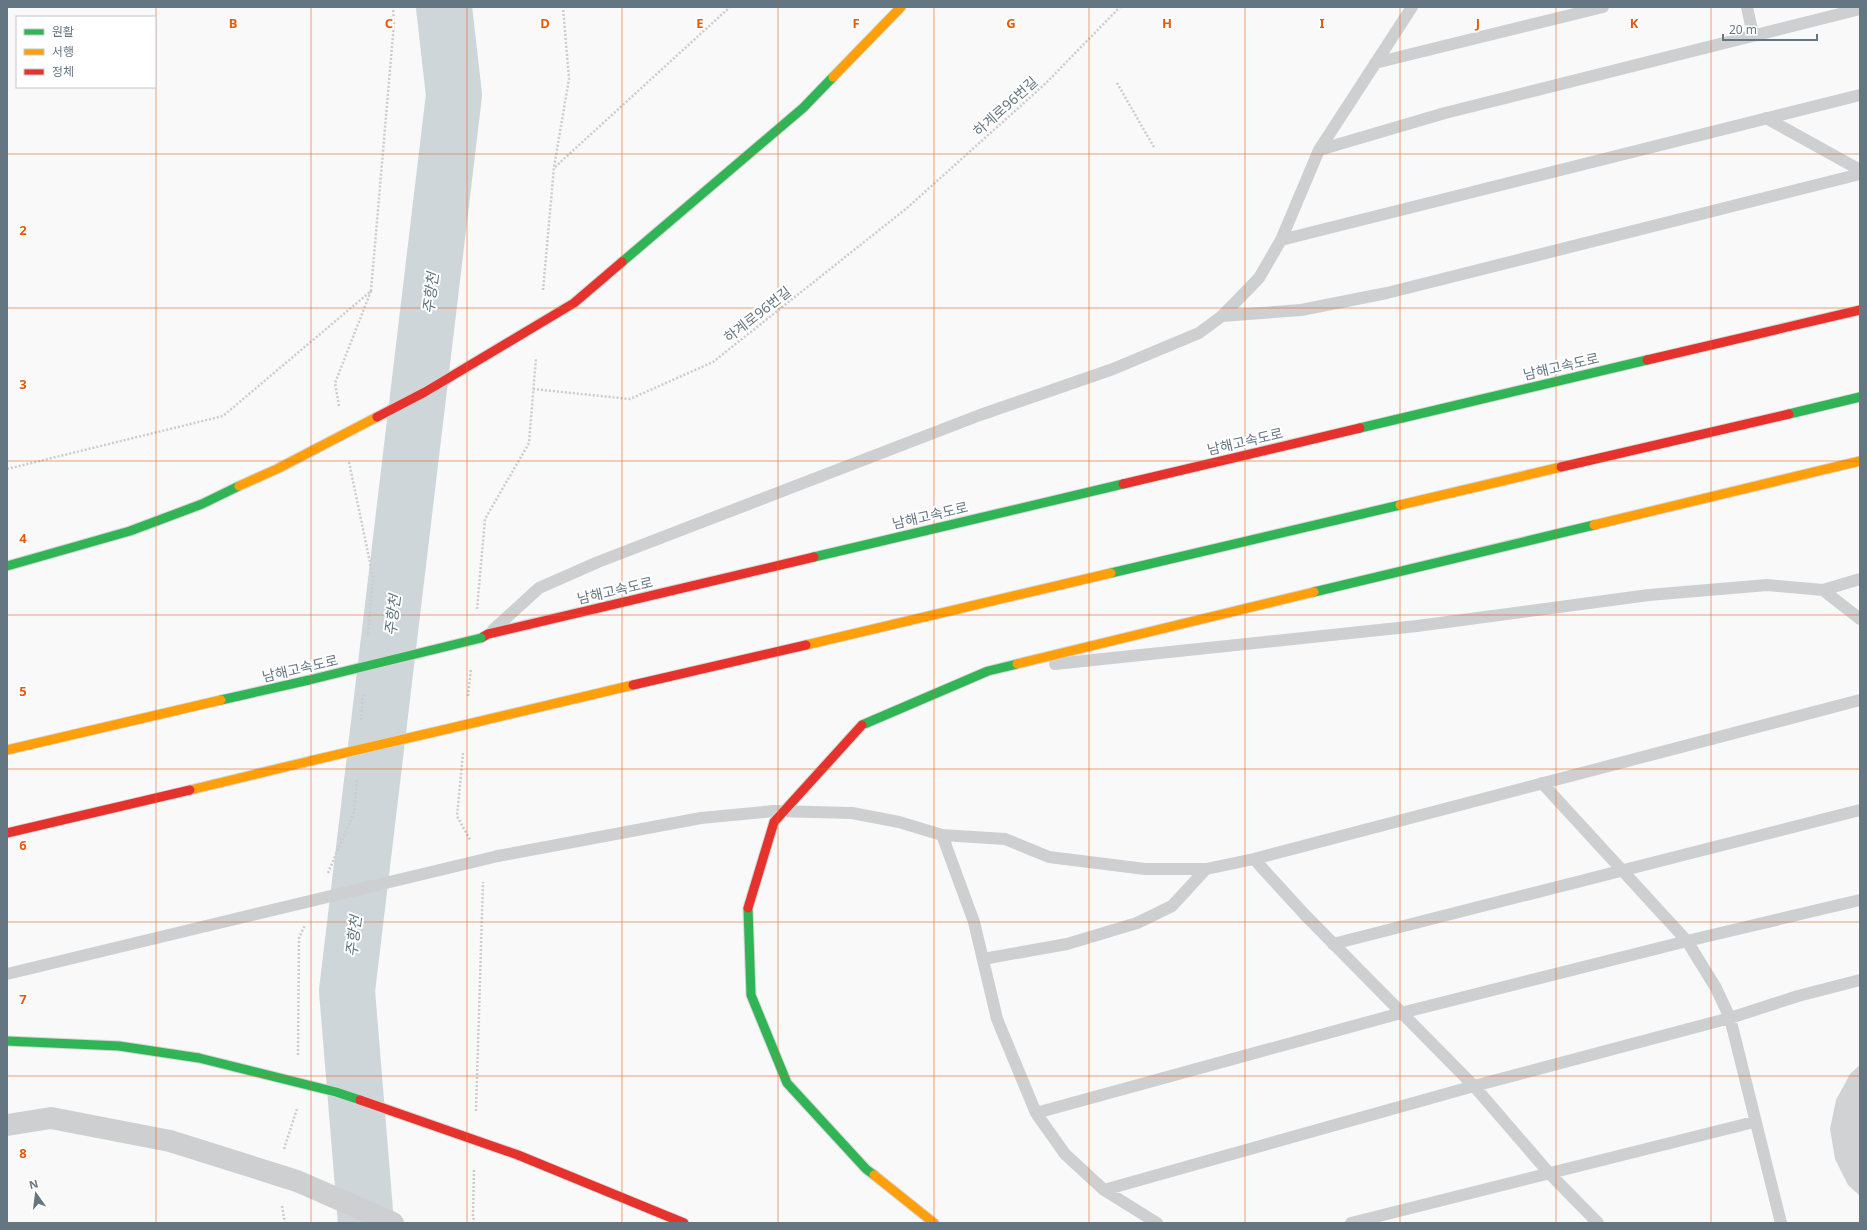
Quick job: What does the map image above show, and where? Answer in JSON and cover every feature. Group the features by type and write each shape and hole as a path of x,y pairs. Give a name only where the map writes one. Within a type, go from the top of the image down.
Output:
{"highway":[{"path":"7,566 130,531 202,504 277,469 425,392 574,303 803,108 901,7"},
{"name":"남해고속도로","path":"7,750 309,680 484,636 1860,310"},
{"path":"7,833 1860,397"},
{"path":"934,1223 866,1169 787,1083 751,995 748,908 774,822 862,725 988,671 1860,461"},
{"path":"7,1041 119,1046 199,1058 336,1092 518,1155 684,1223"}],"street":[{"path":"7,1125 51,1118 170,1141 297,1181 394,1223"}],"lane":[{"path":"484,636 539,588 598,562 980,415 1113,369 1169,347 1199,333 1222,316 1258,278 1281,240 1319,150 1412,7"},
{"path":"1375,63 1603,7"},
{"path":"1747,7 1754,35"},
{"path":"1319,150 1445,113 1860,8"},
{"path":"1281,240 1860,95"},
{"path":"1766,118 1860,170"},
{"path":"1222,316 1301,310 1387,293 1860,174"},
{"path":"988,671 1417,626 1649,595 1767,585 1823,590 1860,579"},
{"path":"1823,590 1860,619"},
{"path":"7,974 498,856 701,818 774,811 852,813 899,822 942,835 1005,839 1049,857 1145,869 1206,869 1254,859 1860,700"},
{"path":"1542,783 1687,942 1716,988 1730,1018 1754,1122 1781,1223"},
{"path":"1333,944 1860,810"},
{"path":"942,835 974,922 997,1019 1036,1113 1065,1154 1104,1190 1157,1223"},
{"path":"1254,859 1333,944 1474,1086 1549,1173 1598,1223"},
{"path":"983,959 1066,944 1137,923 1172,906 1206,869"},
{"path":"1036,1113 1401,1013 1860,900"},
{"path":"1104,1190 1474,1086 1730,1018 1798,996 1860,980"},
{"path":"1350,1223 1754,1122"}],"path":[{"path":"340,414 335,383 371,291 394,31 393,7"},
{"path":"542,294 554,167 569,79 563,7"},
{"path":"554,167 730,7"},
{"name":"하계로96번길","path":"533,389 630,399 713,362 907,208 1045,84 1120,7"},
{"path":"1117,83 1155,149"},
{"path":"7,469 223,416 371,291"},
{"path":"476,613 485,519 529,443 536,357"},
{"path":"349,460 373,577 368,640"},
{"path":"468,699 471,667"},
{"path":"361,726 364,694"},
{"path":"464,746 457,816 472,843"},
{"path":"326,878 354,812 357,773"},
{"path":"476,1114 483,879"},
{"path":"298,1061 299,938 308,918"},
{"path":"285,1223 276,1174 298,1107"},
{"path":"474,1169 474,1223"}],"building":[{"path":"1860,1065 1860,1196 1848,1185 1835,1159 1830,1129 1836,1100 1850,1074"}],"waterway":[{"name":"주항천","path":"366,1223 347,991 454,95 444,7"}],"traffic: fast":[{"path":"622,262 803,108 833,77"},
{"path":"1360,428 1647,360"},
{"path":"1789,414 1860,397"},
{"path":"814,557 1123,484"},
{"path":"7,566 130,531 202,504 239,486"},
{"path":"1111,573 1400,505"},
{"path":"1314,592 1594,525"},
{"path":"309,680 481,638"},
{"path":"862,725 988,671 1017,664"},
{"path":"221,700 309,680"},
{"path":"748,908 751,995 787,1083 866,1169 874,1175"},
{"path":"7,1041 119,1046 199,1058"},
{"path":"199,1058 336,1092 360,1100"}],"traffic: slow":[{"path":"833,77 901,7"},
{"path":"239,486 277,469 377,417"},
{"path":"1594,525 1860,461"},
{"path":"1400,505 1561,467"},
{"path":"806,645 1111,573"},
{"path":"1017,664 1314,592"},
{"path":"477,722 633,685"},
{"path":"7,750 221,700"},
{"path":"310,761 477,722"},
{"path":"190,790 310,761"},
{"path":"874,1175 934,1223"}],"traffic: jam":[{"path":"377,417 425,392 574,303 622,262"},
{"path":"1647,360 1860,310"},
{"path":"1561,467 1789,414"},
{"path":"1123,484 1360,428"},
{"path":"481,638 488,634 814,557"},
{"path":"633,685 806,645"},
{"path":"748,908 774,822 862,725"},
{"path":"7,833 190,790"},
{"path":"360,1100 518,1155"},
{"path":"518,1155 684,1223"}]}
